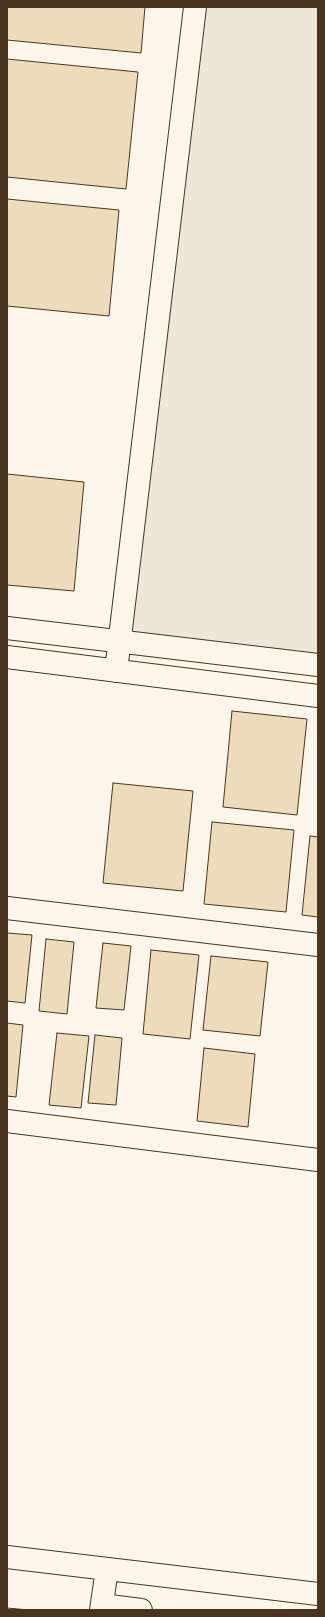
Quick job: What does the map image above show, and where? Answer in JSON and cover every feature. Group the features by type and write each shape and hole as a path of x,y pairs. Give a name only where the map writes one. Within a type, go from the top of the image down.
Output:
{"street":[{"path":"116,671 195,7"},
{"path":"7,628 318,665"},
{"path":"7,657 318,696"},
{"path":"7,908 318,945"},
{"path":"7,1121 318,1160"},
{"path":"7,1557 318,1594"},
{"path":"107,1569 102,1608 141,1610"}],"shaded area":[{"path":"195,7 318,7 318,671 120,641"}],"building":[{"path":"7,7 145,7 141,53 7,40"},
{"path":"7,59 138,72 126,189 7,177"},
{"path":"7,199 119,210 109,316 7,306"},
{"path":"7,474 84,482 74,591 7,585"},
{"path":"232,711 307,719 297,815 223,807"},
{"path":"113,783 193,791 183,891 103,883"},
{"path":"212,822 294,830 286,912 204,904"},
{"path":"310,836 318,837 318,917 302,915"},
{"path":"7,933 32,935 25,1003 7,1001"},
{"path":"46,939 74,942 67,1014 39,1011"},
{"path":"103,943 131,946 124,1010 96,1008"},
{"path":"151,950 199,955 190,1039 143,1034"},
{"path":"211,956 268,962 260,1036 203,1030"},
{"path":"7,1023 23,1025 16,1097 7,1096"},
{"path":"57,1033 89,1036 81,1108 49,1105"},
{"path":"95,1035 122,1038 116,1105 88,1103"},
{"path":"204,1048 255,1054 248,1127 197,1121"},
{"path":"7,1608 29,1610 7,1610"}]}
